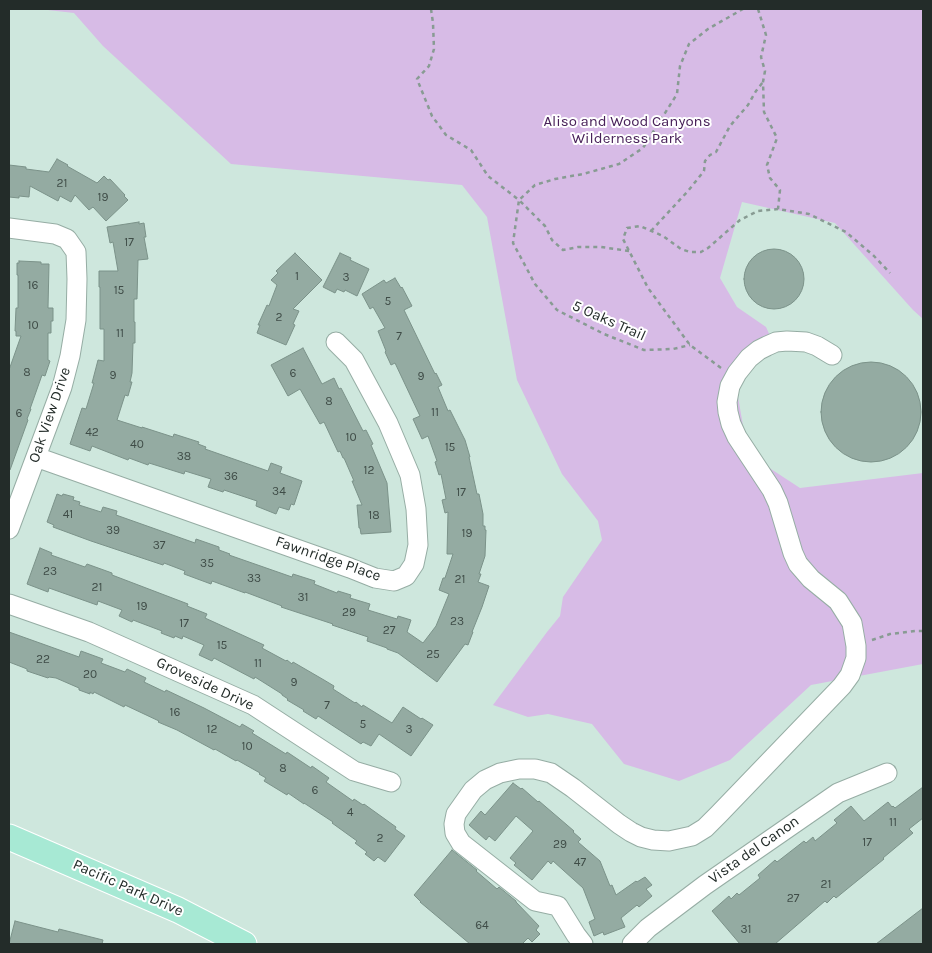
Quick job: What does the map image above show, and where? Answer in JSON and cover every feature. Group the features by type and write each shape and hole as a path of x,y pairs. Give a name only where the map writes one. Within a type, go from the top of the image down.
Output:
{"main road":[{"name":"Pacific Park Drive","path":"9,837 178,910 244,944"}],"street":[{"name":"Oak View Drive","path":"9,228 55,234 67,239 76,252 77,279 76,320 62,387 9,529"},
{"name":"Fawnridge Place","path":"36,456 375,578 394,581 406,576 414,564 418,545 416,509 410,475 388,423 354,360 336,342"},
{"path":"583,944 558,906 535,901 461,842 455,833 456,814 472,790 485,780 500,773 519,769 535,769 550,773 573,788 619,824 641,837 669,841 692,836 705,828 719,814 842,686 854,667 856,658 852,623 838,601 811,579 798,564 778,503 731,424 727,402 730,386 742,365 759,350 776,342 806,342 832,355"},
{"name":"Groveside Drive","path":"9,604 89,632 253,705 354,771 391,782"},
{"name":"Vista del Canon","path":"632,944 648,928 704,885 838,792 887,773"}],"path":[{"path":"431,9 434,48 429,66 416,79 432,116 446,135 471,150 488,176 519,200 545,226 552,240 563,250 601,246 629,251"},
{"path":"519,200 535,185 555,178 583,174 619,164 643,148 677,94 680,66 689,44 708,29 743,9"},
{"path":"758,9 766,35 761,57 765,71 763,82 764,112 777,138 767,165 770,178 780,190 778,209"},
{"path":"650,231 704,171 705,161 716,152 730,126 748,105 763,82"},
{"name":"5 Oaks Trail","path":"519,200 513,243 535,284 557,310 604,334 644,350 673,349 690,345"},
{"path":"734,377 690,345 648,288 623,239 627,228 640,226 663,236 681,249 690,252 701,252 740,220 758,211 778,209 809,214 846,232 890,272"},
{"path":"856,646 890,634 923,632"}],"green space":[{"name":"Aliso and Wood Canyons Wilderness Park","path":"39,9 923,9 923,319 835,223 742,202 720,278 737,307 766,327 771,338 722,388 738,397 748,454 800,488 923,473 923,664 811,685 730,760 679,781 624,764 592,724 548,714 528,717 493,705 560,616 563,597 602,540 598,521 562,474 517,380 487,217 462,185 231,164 103,46 74,13"}],"building":[{"path":"57,159 97,183 104,176 108,180 110,179 128,200 106,221 93,207 89,210 75,195 71,202 60,196 58,201 30,186 29,197 9,197 9,165 49,172"},
{"path":"139,222 139,224 144,223 146,237 144,237 148,259 138,260 137,299 134,299 135,343 133,343 130,382 132,382 128,396 125,395 117,420 173,437 174,434 199,442 198,444 206,447 205,449 268,471 271,463 282,467 280,473 302,481 294,505 291,504 289,510 279,507 276,514 256,506 257,501 224,490 223,492 208,487 211,479 185,471 184,474 149,463 148,465 129,458 128,460 92,446 90,451 70,444 82,408 86,409 94,383 92,383 98,360 104,361 104,329 100,329 99,271 118,271 113,242 110,243 107,227"},
{"path":"768,249 780,249 791,254 799,262 804,273 802,291 791,304 780,309 768,309 757,304 749,296 744,285 744,273 749,262 757,254"},
{"path":"295,253 322,280 293,309 299,311 286,345 257,333 260,325 258,325 267,305 269,306 277,285 271,280 278,273 276,271"},
{"path":"340,253 369,269 357,296 345,290 344,292 337,289 335,293 323,287"},
{"path":"19,261 49,264 48,308 53,308 53,321 51,321 51,333 48,333 48,360 50,361 45,376 42,375 10,470 9,370 21,336 16,336 15,331 16,308 18,308 17,263"},
{"path":"395,278 412,306 404,310 442,385 438,387 448,411 450,410 465,440 477,494 479,494 483,526 485,526 486,530 485,556 478,582 489,586 468,645 465,644 437,682 398,653 367,641 368,637 281,607 245,592 212,581 211,584 184,574 185,571 164,563 163,565 91,541 53,527 54,525 47,522 57,494 74,497 73,500 80,502 79,505 101,512 103,507 117,511 116,515 195,543 196,539 219,547 219,550 229,555 292,577 293,574 315,581 314,584 337,593 338,591 351,595 350,598 370,604 368,610 397,619 398,616 411,620 407,632 423,643 436,626 449,594 439,590 453,554 447,554 448,512 445,513 442,500 446,499 441,474 439,475 435,462 437,461 428,436 422,439 413,419 420,416 395,363 391,365 385,352 378,331 385,328 373,307 370,309 362,294 384,280 386,283"},
{"path":"303,348 322,384 334,378 363,431 366,430 373,444 371,445 387,483 391,532 361,534 357,505 362,505 344,458 340,451 338,452 324,422 320,424 300,389 288,396 271,365"},
{"path":"871,362 890,366 906,377 917,393 921,412 917,431 906,447 890,458 871,462 852,458 836,447 825,431 821,412 825,393 836,377 852,366"},
{"path":"40,548 52,553 51,555 85,567 87,564 188,604 187,606 207,614 205,618 264,645 262,648 292,664 293,662 334,686 333,689 355,703 362,707 363,705 392,723 403,707 433,725 411,756 379,734 371,746 363,742 361,744 318,716 316,719 303,711 287,700 282,694 255,677 254,679 214,658 212,661 199,655 204,645 183,636 182,639 175,636 174,638 161,633 162,631 133,620 132,622 119,616 122,610 98,601 97,605 49,588 48,592 27,584"},
{"path":"9,632 79,657 81,651 103,659 101,663 125,672 127,669 146,678 144,682 165,692 166,690 240,727 242,724 254,731 252,733 286,754 287,752 311,768 312,766 329,778 326,782 353,801 354,799 364,804 396,827 395,829 405,836 385,862 378,857 374,861 365,854 367,852 355,843 357,841 333,822 288,793 287,795 264,781 266,778 260,773 237,760 125,705 124,707 94,692 93,694 90,692 90,694 56,678 48,678 27,671 27,669 9,662"},
{"path":"513,783 539,801 574,831 581,839 578,842 600,861 610,886 612,885 616,895 645,877 652,885 646,889 652,896 621,918 625,927 604,935 603,932 594,936 589,922 595,919 583,888 553,861 551,864 548,861 532,880 514,865 516,863 510,858 533,831 516,816 495,841 489,836 486,840 469,825 481,811 485,815"},
{"path":"923,787 923,818 909,829 913,833 836,898 834,896 827,903 825,901 775,944 740,944 712,911 729,896 731,899 737,893 739,895 760,878 758,875 775,860 777,862 804,841 806,843 813,837 815,841 837,823 834,820 851,806 864,821 888,802 895,808"},
{"path":"452,850 497,889 499,887 516,901 539,926 536,930 540,934 532,942 528,938 522,944 470,944 420,902 414,895"},
{"path":"923,908 923,944 876,944"},
{"path":"15,921 58,932 59,929 103,940 102,944 9,944"}]}
